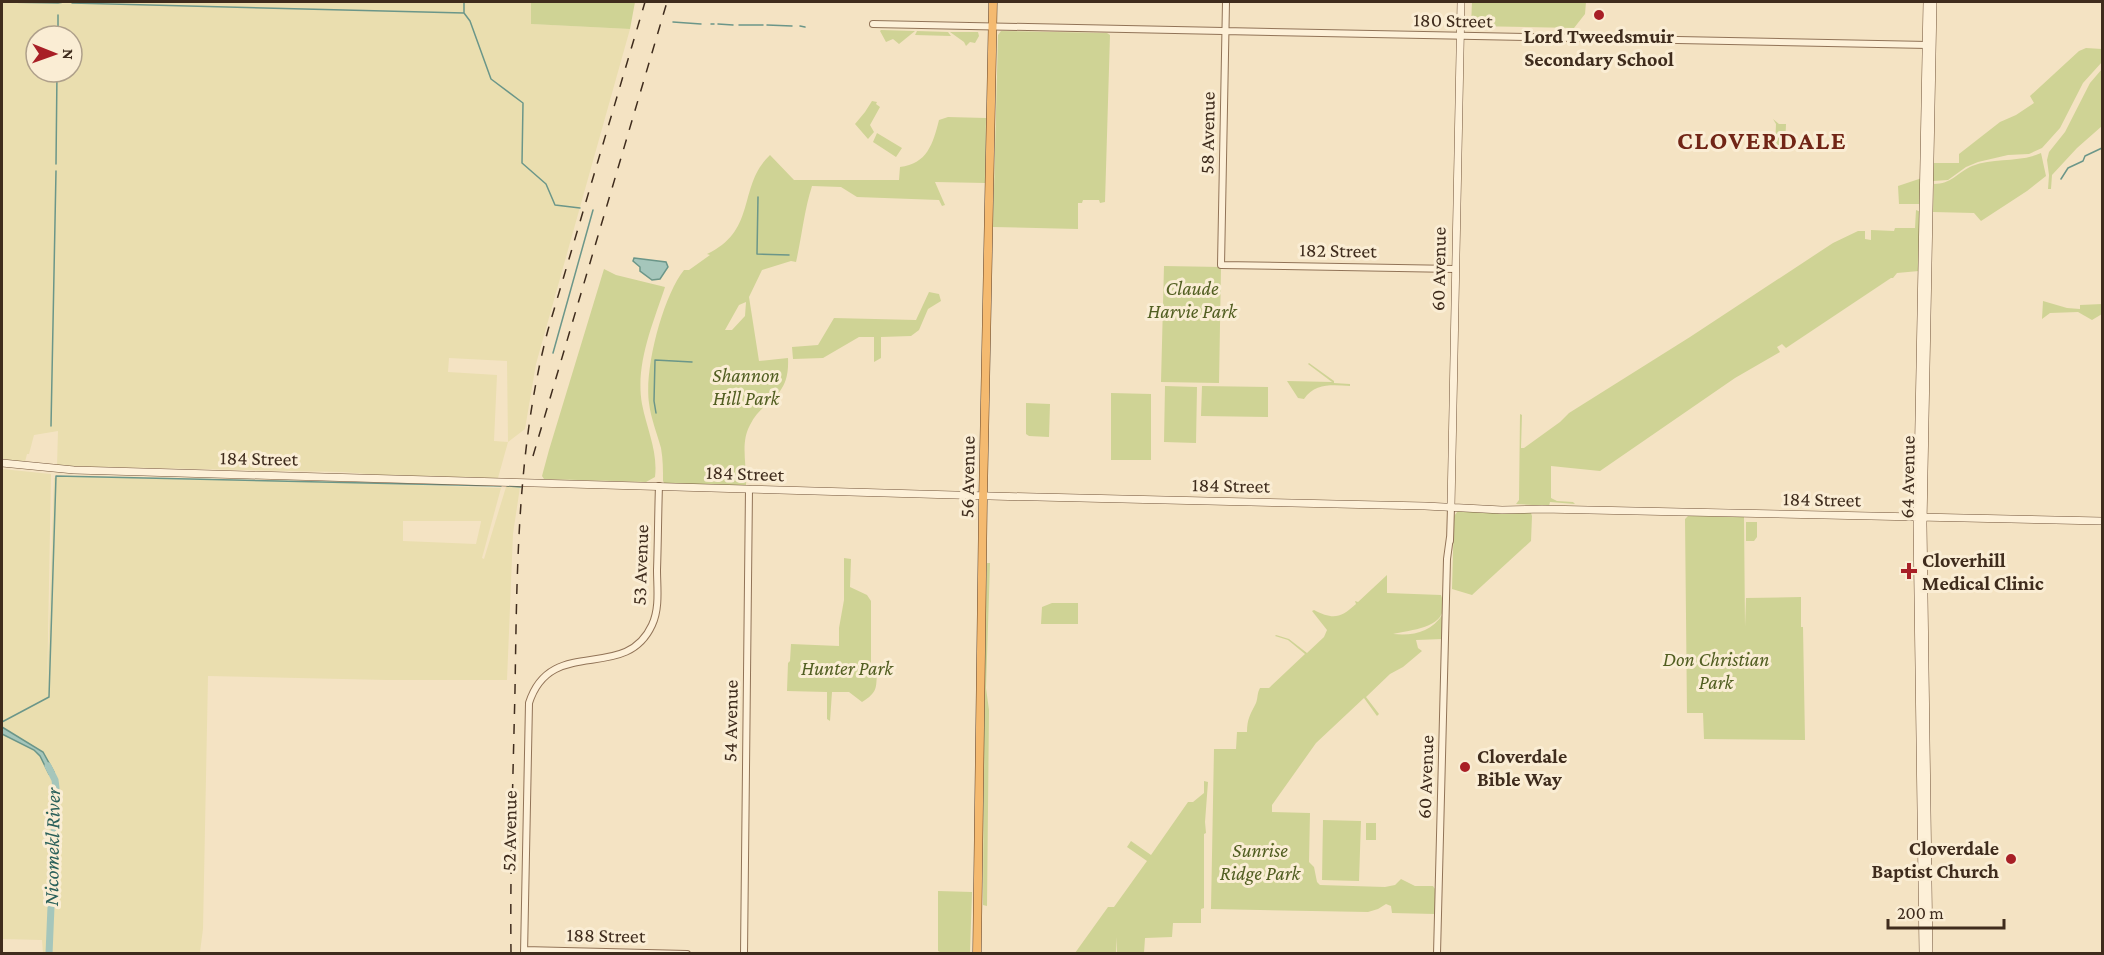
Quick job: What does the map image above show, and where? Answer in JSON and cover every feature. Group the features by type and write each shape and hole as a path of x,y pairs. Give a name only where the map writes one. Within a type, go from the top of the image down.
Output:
{"highway":[{"name":"56 Avenue","path":"977,954 993,2"}],"main road":[{"name":"60 Avenue","path":"1450,507 1461,2"},
{"name":"64 Avenue","path":"1920,517 1927,2"},
{"name":"64 Avenue","path":"1929,954 1918,457 1928,45 1933,2"},
{"name":"184 Street","path":"2,463 74,470 983,496 1502,510 2103,521"},
{"path":"1920,517 1923,954"},
{"path":"1922,859 1925,882 1928,885"}],"street":[{"name":"58 Avenue","path":"1221,265 1226,2"},
{"name":"180 Street","path":"873,24 1928,45"},
{"name":"182 Street","path":"1221,265 1455,270"},
{"name":"53 Avenue","path":"527,709 531,696 540,681 559,666 570,662 615,657 632,649 642,640 652,624 657,609 659,486"},
{"name":"54 Avenue","path":"744,954 749,489"},
{"name":"60 Avenue","path":"1437,954 1450,507"},
{"name":"52 Avenue","path":"524,952 527,709"},
{"name":"188 Street","path":"524,952 687,954"}],"shaded area":[{"path":"2,2 531,2 531,24 630,29 536,364 525,429 508,442 498,478 57,466 58,431 34,435 25,462 2,459","holes":["449,358 507,361 508,442 494,441 497,375 448,372"]},
{"path":"2,469 51,474 47,694 54,478 60,476 275,480 501,488 482,558 484,559 506,487 520,487 513,534 507,680 208,676 203,929 200,952 339,953 43,954 42,940 2,939","holes":["403,521 481,521 476,544 403,541"]}],"green space":[{"path":"531,2 635,2 630,29 531,24"},
{"path":"1472,2 1586,2 1585,14 1574,28 1471,26"},
{"path":"881,30 915,31 899,44 893,39 886,42"},
{"path":"917,31 948,32 951,36 915,35"},
{"path":"1001,31 1107,33 1110,35 1105,202 1083,200 1082,203 1078,203 1078,229 993,227 998,35"},
{"path":"950,32 978,32 979,36 975,43 970,42 966,46"},
{"path":"2086,48 2102,49 2102,62 2083,83 2060,128 2042,148 2029,154 2008,155 1978,162 1966,167 1948,180 1933,181 1931,163 1959,163 1959,154 2000,122 2034,103 2030,96 2079,51"},
{"path":"2102,69 2102,126 2052,175 2051,189 2048,189 2049,152 2065,132 2090,83"},
{"path":"872,101 877,102 876,104 880,107 870,125 874,132 868,139 855,124"},
{"path":"948,117 986,118 985,183 935,182 945,205 942,206 939,200 857,197 841,187 812,186 796,262 791,261 762,270 749,297 759,361 788,358 788,372 781,390 756,416 747,432 745,439 746,485 665,484 661,448 651,415 648,389 652,353 662,315 676,282 684,270 689,270 710,255 707,254 723,244 734,233 760,167 770,155 794,180 899,180 900,167 917,162 931,145 939,120","holes":["746,302 745,316 732,330 725,330 739,305"]},
{"path":"1773,119 1779,124 1786,124 1785,148 1775,147 1776,124"},
{"path":"877,133 902,148 896,157 873,142"},
{"path":"2041,153 2046,176 1981,221 1974,213 1933,212 1934,184 1950,180 1980,163 2024,158"},
{"path":"1922,178 1921,204 1899,204 1898,186"},
{"path":"1916,210 1921,212 1919,271 1897,273 1893,278 1786,348 1782,344 1777,347 1780,352 1735,378 1600,471 1551,466 1551,498 1575,504 1550,502 1549,506 1516,504 1519,500 1520,414 1522,415 1521,448 1524,448 1569,413 1833,243 1858,231 1865,231 1865,239 1871,240 1871,230 1894,231 1895,228 1915,228"},
{"name":"Claude Harvie Park","path":"1164,266 1221,267 1219,383 1161,382"},
{"path":"604,269 616,275 665,287 646,344 640,389 654,449 655,477 646,482 544,479 542,476 549,450"},
{"name":"Shannon Hill Park","path":"929,292 939,294 941,301 928,309 919,330 911,336 881,337 881,358 874,362 874,337 859,337 823,358 793,359 792,347 818,345 834,318 916,320"},
{"path":"2043,301 2080,309 2080,305 2102,304 2102,314 2092,320 2078,312 2050,313 2042,319"},
{"path":"1309,363 1334,383 1350,384 1350,386 1324,386 1313,390 1304,399 1298,398 1287,381 1332,382"},
{"path":"1165,386 1197,387 1196,443 1164,442"},
{"path":"1202,386 1268,387 1268,417 1201,416"},
{"path":"1111,393 1151,394 1151,460 1111,460"},
{"path":"1026,403 1050,404 1049,437 1026,434"},
{"path":"1458,511 1531,513 1532,516 1531,541 1472,595 1452,589 1454,516"},
{"name":"Don Christian Park","path":"1688,516 1744,517 1745,627 1746,598 1801,597 1805,740 1704,739 1703,713 1687,713 1685,519"},
{"path":"1746,522 1757,522 1757,537 1754,541 1746,541"},
{"name":"Hunter Park","path":"844,558 851,559 850,587 867,595 871,601 871,667 877,671 874,692 862,702 849,692 832,692 830,721 827,719 827,692 787,691 788,663 791,644 839,646 839,628 844,600"},
{"path":"987,563 990,563 986,688 989,710 987,906 983,905"},
{"name":"Sunrise Ridge Park","path":"1387,575 1387,593 1441,595 1442,614 1437,621 1443,614 1443,639 1416,640 1418,648 1422,651 1403,667 1390,674 1366,697 1379,714 1377,716 1364,698 1316,743 1272,805 1272,812 1310,813 1309,862 1314,867 1317,882 1320,885 1385,887 1395,885 1401,879 1415,886 1433,886 1435,914 1392,913 1391,906 1386,904 1368,912 1211,909 1214,749 1236,749 1237,732 1247,732 1248,720 1260,688 1269,688 1305,654 1288,640 1275,636 1289,639 1307,653 1324,637 1327,630 1312,611 1336,616 1351,609 1356,604 1355,601 1358,602","holes":["1437,621 1421,632 1393,634 1421,628"]},
{"path":"1052,603 1078,603 1078,624 1041,624 1042,607"},
{"path":"1204,781 1208,782 1206,833 1204,834 1204,908 1201,909 1201,923 1173,923 1172,937 1145,938 1144,953 1117,953 1117,937 1116,953 1075,953 1108,907 1114,907 1147,861 1127,847 1131,841 1151,855 1188,802 1193,802 1204,793"},
{"path":"1323,820 1361,821 1359,881 1322,880"},
{"path":"1366,823 1376,823 1376,840 1366,840"},
{"path":"938,891 972,892 970,953 938,951"}],"water":[{"path":"634,258 666,262 668,267 660,279 652,280 640,271 640,267 633,261"},
{"path":"2,727 43,752 54,772 49,774 40,756 34,750 2,734"}],"waterway":[{"path":"2,2 64,2"},
{"path":"464,2 464,13"},
{"path":"72,3 464,13 470,21 491,79 523,103 522,163 546,184 555,205 580,208"},
{"path":"58,15 58,24"},
{"path":"673,22 701,24"},
{"path":"718,24 733,25"},
{"path":"739,25 763,25"},
{"path":"767,25 792,26"},
{"path":"800,26 805,27"},
{"path":"56,164 57,84"},
{"path":"2061,179 2068,168 2102,148"},
{"path":"51,426 56,171"},
{"path":"758,197 757,254 789,255"},
{"path":"553,353 593,210"},
{"path":"656,413 655,360 692,362"},
{"path":"2,722 49,697 56,476 501,486"},
{"path":"507,486 521,487"},
{"name":"Nicomekl River","path":"48,766 56,788 49,954"}],"railway":[{"path":"511,954 518,554 524,463 530,418 548,330 645,2"},
{"path":"533,456 667,2"}],"place":[{"name":"Lord Tweedsmuir Secondary School","path":"1599,15"},
{"name":"Cloverhill Medical Clinic","path":"1909,571"},
{"name":"Cloverdale Bible Way","path":"1465,767"},
{"name":"Cloverdale Baptist Church","path":"2011,859"}],"district":[{"name":"CLOVERDALE","path":"1762,140"}]}
